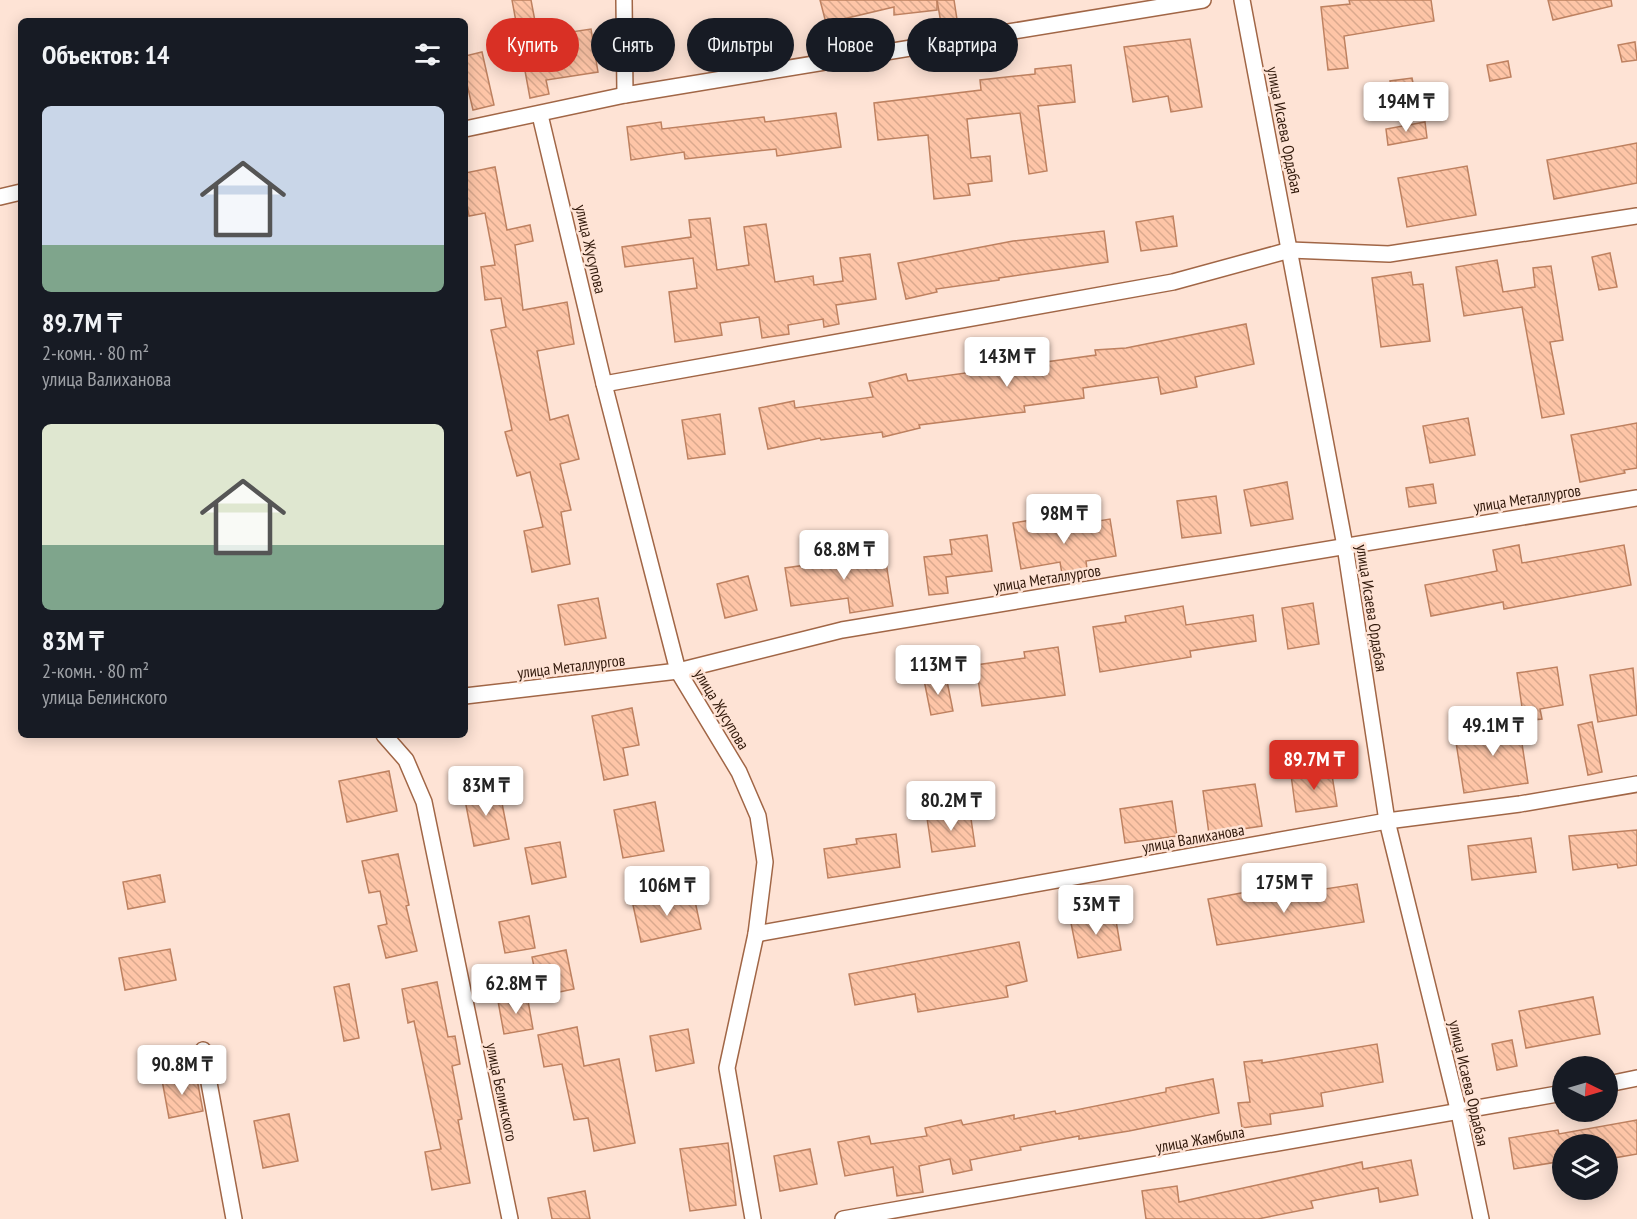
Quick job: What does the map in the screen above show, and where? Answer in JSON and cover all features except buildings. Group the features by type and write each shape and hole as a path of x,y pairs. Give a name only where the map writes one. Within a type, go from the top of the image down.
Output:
{"street":[{"path":"624,0 625,95"},
{"path":"468,128 540,115 625,95 1203,0"},
{"name":"улица Исаева Ордабая","path":"1242,0 1345,546 1387,821 1459,1113 1480,1219"},
{"name":"улица Жусупова","path":"540,115 604,384 678,671 739,772 758,816 765,862 756,934 727,1068 753,1219"},
{"path":"0,197 18,193"},
{"path":"604,384 1173,282 1290,250 1389,254 1637,216"},
{"name":"улица Металлургов","path":"468,696 678,671 842,630 1637,498"},
{"name":"улица Белинского","path":"387,738 406,760 424,802 510,1219"},
{"name":"улица Валиханова","path":"756,934 1387,821 1520,804 1637,784"},
{"path":"203,1050 234,1219"},
{"path":"1618,1082 1637,1078"},
{"name":"улица Жамбыла","path":"843,1219 1552,1095"}]}
